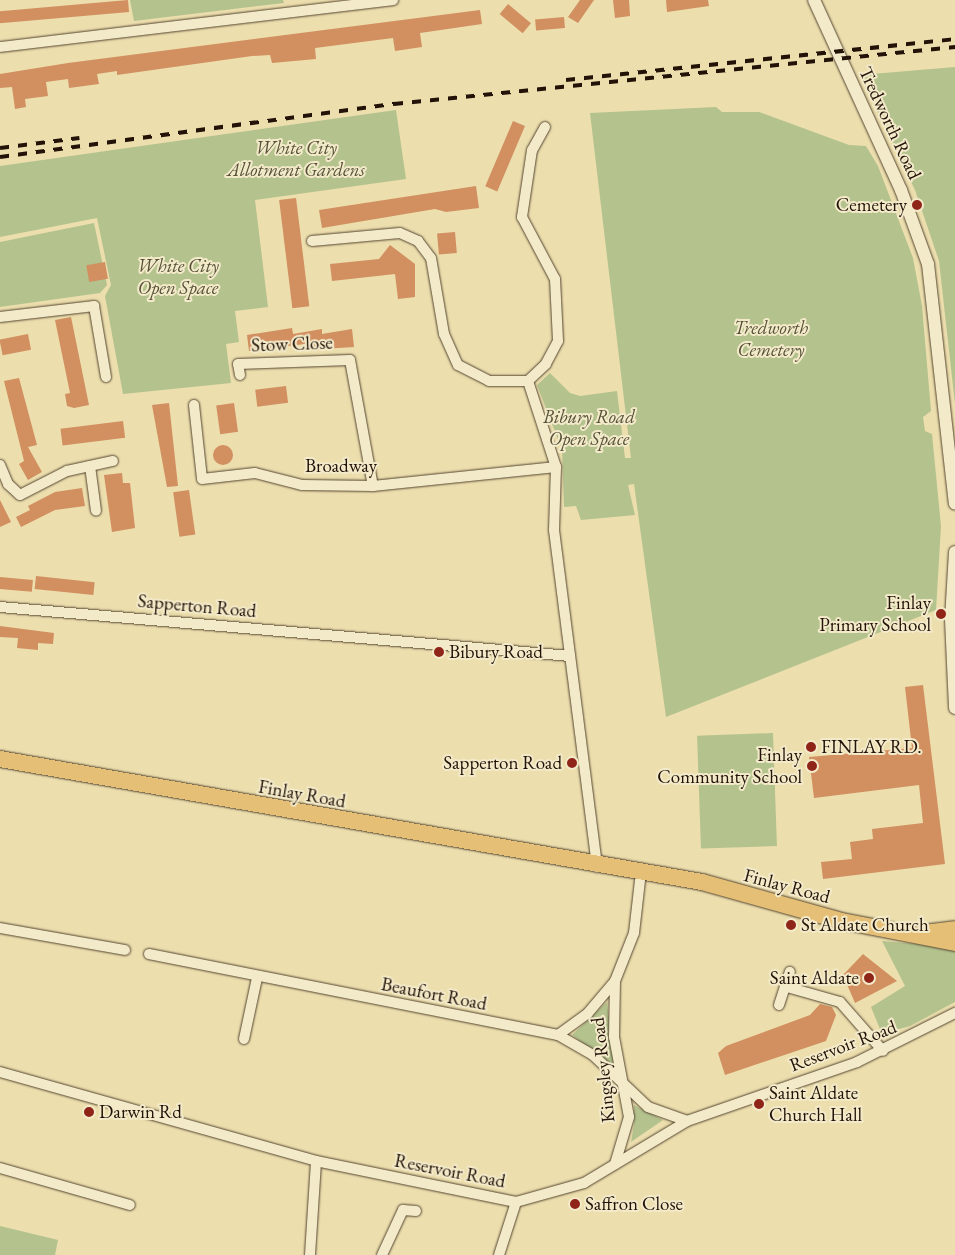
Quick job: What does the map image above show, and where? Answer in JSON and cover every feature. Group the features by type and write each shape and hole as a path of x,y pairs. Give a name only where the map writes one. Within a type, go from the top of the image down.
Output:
{"highway":[{"name":"Finlay Road","path":"0,759 597,867"},
{"path":"597,867 640,880 702,890 716,887"},
{"path":"597,867 716,887"},
{"name":"Finlay Road","path":"716,887 842,921 955,943"},
{"name":"Finlay Road","path":"907,933 955,929"}],"street":[{"path":"0,47 393,0"},
{"name":"Tredworth Road","path":"814,0 901,190 928,264 955,503"},
{"path":"312,241 400,233 418,241 431,258 449,351 472,376 506,382 528,381 546,364 558,341 555,279 522,217 532,150 545,127"},
{"path":"0,317 94,306 106,377"},
{"name":"Stow Close","path":"240,374 238,364 350,360 373,486"},
{"path":"528,381 556,468 554,530 597,867"},
{"name":"Broadway","path":"194,405 202,479 255,473 302,485 373,486 556,468"},
{"path":"0,465 8,484 20,495 67,471 113,461"},
{"path":"90,466 96,511"},
{"path":"955,552 951,619 955,708"},
{"name":"Sapperton Road","path":"0,607 570,656"},
{"name":"Kingsley Road","path":"614,1167 628,1122 624,1085 614,1037 615,981 634,933 640,880"},
{"path":"0,928 126,950"},
{"name":"Beaufort Road","path":"149,954 257,978 558,1035 593,1055 648,1107 688,1120"},
{"path":"779,1005 787,987 790,972"},
{"path":"244,1039 257,978"},
{"path":"558,1035 588,1013 615,981"},
{"path":"787,987 840,1002 883,1051"},
{"name":"Reservoir Road","path":"0,1072 316,1161 516,1202 584,1184 688,1120 883,1051 955,1014"},
{"path":"310,1255 316,1161"},
{"path":"0,1168 130,1205"},
{"path":"499,1255 516,1202"},
{"path":"383,1255 403,1210 416,1211"}],"green space":[{"path":"130,0 283,0 284,3 134,21"},
{"path":"955,67 955,404 939,261 915,190 860,75"},
{"name":"Tredworth Cemetery","path":"716,107 722,112 759,112 849,145 866,146 878,166 913,258 922,306 931,411 923,417 925,431 932,434 941,526 936,610 666,717 634,484 628,485 635,515 581,520 576,506 564,507 562,450 537,385 550,373 570,393 580,396 617,391 625,458 631,458 590,113"},
{"path":"396,110 406,179 255,200 268,307 235,311 239,342 226,344 231,383 123,394 105,296 111,285 97,218 0,237 0,166"},
{"path":"94,223 107,285 100,293 0,307 0,242"},
{"path":"773,733 777,846 701,849 697,736"},
{"path":"882,941 955,947 955,1002 910,1026 882,1034 871,1007 905,986"},
{"path":"607,1002 614,1062 611,1064 572,1035"},
{"path":"634,1105 663,1120 631,1142 634,1124"},
{"path":"0,1226 58,1240 55,1255 0,1255"}],"building":[{"path":"128,0 129,12 0,23 0,11"},
{"path":"580,0 594,0 578,23 568,17"},
{"path":"613,0 629,0 630,16 615,18"},
{"path":"666,0 708,0 709,6 667,12"},
{"path":"508,4 531,23 523,33 500,14"},
{"path":"480,10 482,24 420,33 422,47 395,51 393,38 315,48 316,59 272,63 270,55 252,56 117,75 117,71 97,74 99,84 69,88 68,79 46,82 48,96 25,99 26,107 15,109 12,87 0,88 0,74 68,63"},
{"path":"564,17 565,28 536,30 535,20"},
{"path":"513,121 525,126 497,191 485,186"},
{"path":"476,186 479,208 446,212 435,209 322,228 319,210"},
{"path":"296,198 309,306 292,308 279,200"},
{"path":"455,232 457,253 439,254 437,234"},
{"path":"390,245 415,264 415,297 398,299 395,274 332,281 330,264 379,259"},
{"path":"105,262 108,279 89,282 86,265"},
{"path":"71,317 89,405 74,408 67,406 65,394 70,393 55,320"},
{"path":"292,328 293,334 322,329 322,334 352,329 354,347 306,350 305,344 249,351 247,335"},
{"path":"28,334 31,350 3,355 0,339"},
{"path":"19,378 37,445 28,447 42,472 28,480 19,464 24,461 4,381"},
{"path":"286,386 288,403 257,407 255,390"},
{"path":"169,403 178,486 167,487 152,405"},
{"path":"234,403 238,432 220,434 216,406"},
{"path":"123,421 125,438 63,446 60,429"},
{"path":"223,445 230,448 233,455 230,462 223,465 216,462 213,455 216,448"},
{"path":"122,473 123,483 130,483 135,528 112,532 104,475"},
{"path":"82,488 85,506 55,510 21,527 16,517 30,510 28,506 55,492"},
{"path":"189,490 195,535 179,537 173,492"},
{"path":"0,500 11,522 0,527"},
{"path":"36,576 95,582 93,595 35,589"},
{"path":"0,577 33,580 32,592 0,589"},
{"path":"0,626 54,633 53,644 38,643 38,650 17,648 18,638 0,637"},
{"path":"923,685 945,864 823,879 821,862 852,859 850,842 873,839 872,829 923,823 919,785 814,798 809,757 912,748 905,687"},
{"name":"Saint Aldate","path":"863,954 897,981 855,1003 843,975"},
{"path":"820,1004 832,1007 836,1015 826,1041 725,1075 718,1053 726,1046 810,1015"}],"railway":[{"path":"566,80 955,39"},
{"path":"0,157 394,104 955,47"},
{"path":"0,148 79,138"}],"place":[{"name":"Cemetery","path":"917,205"},
{"name":"Finlay Primary School","path":"941,614"},
{"name":"Bibury Road","path":"439,652"},
{"name":"FINLAY RD.","path":"811,747"},
{"name":"Sapperton Road","path":"572,763"},
{"name":"Finlay Community School","path":"812,766"},
{"name":"St Aldate Church","path":"791,925"},
{"name":"Saint Aldate","path":"869,978"},
{"name":"Saint Aldate Church Hall","path":"759,1104"},
{"name":"Darwin Rd","path":"89,1112"},
{"name":"Saffron Close","path":"575,1204"}],"park label":[{"name":"White City Allotment Gardens","path":"296,159"},
{"name":"White City Open Space","path":"178,277"},
{"name":"Bibury Road Open Space","path":"589,428"}]}
